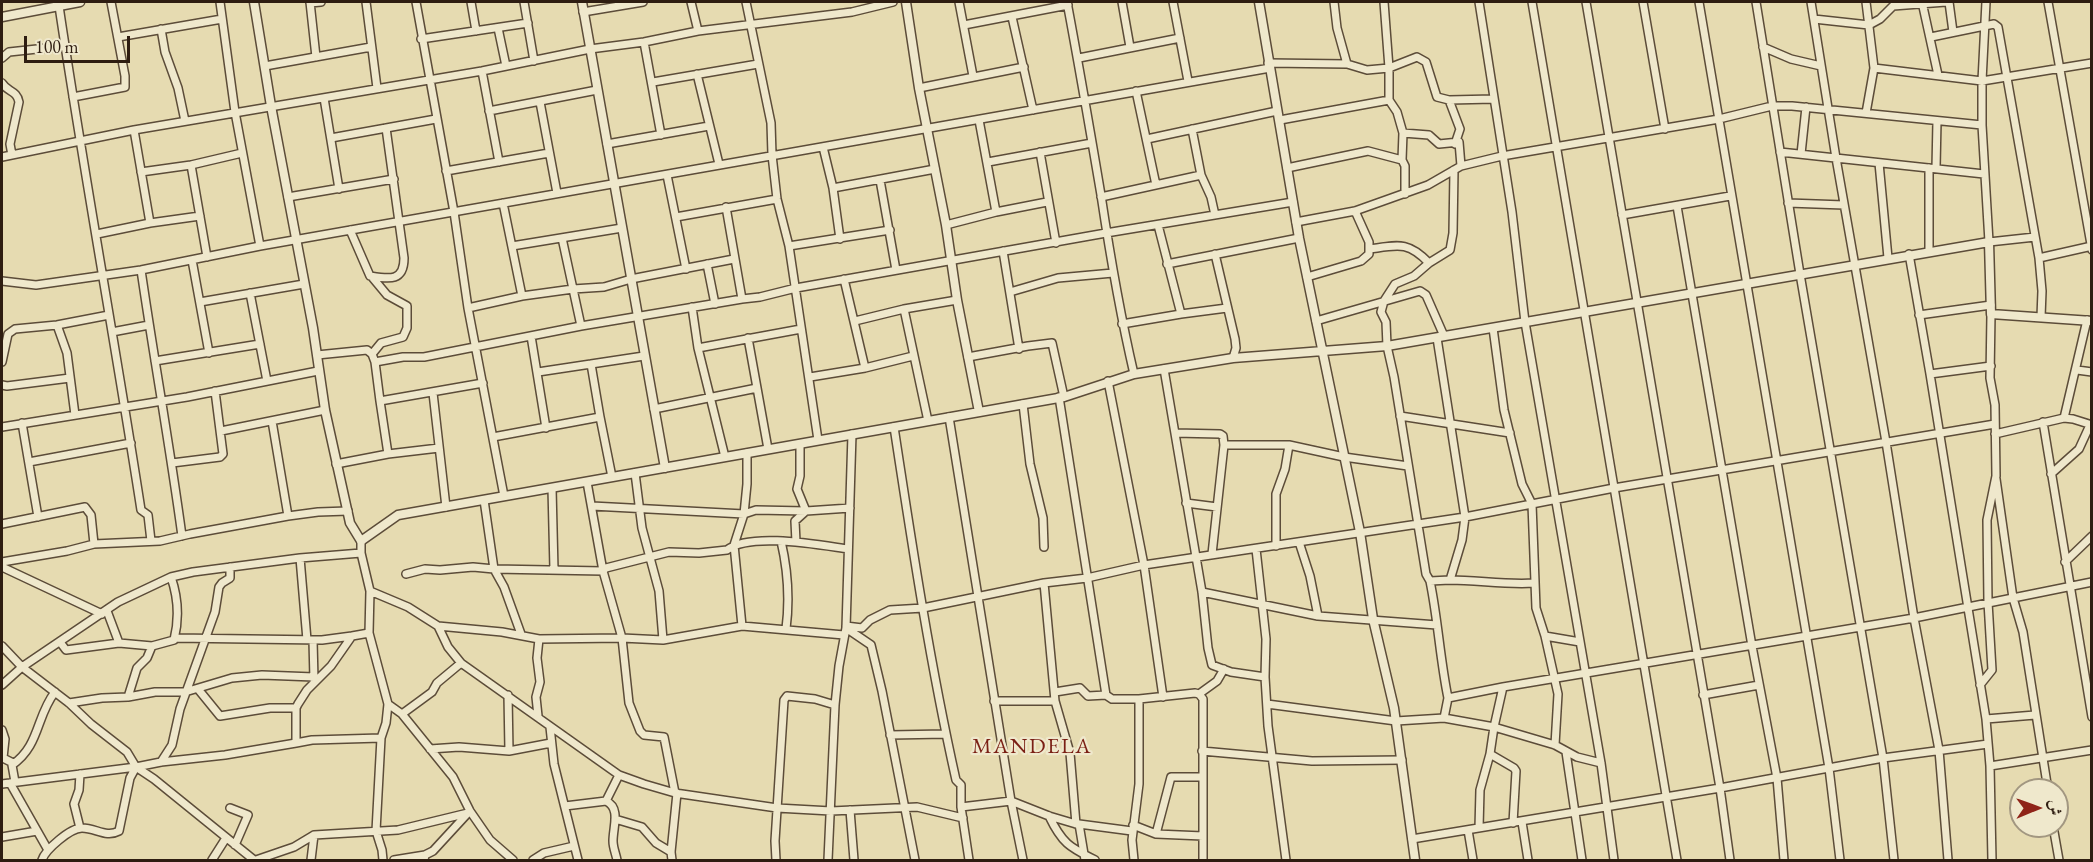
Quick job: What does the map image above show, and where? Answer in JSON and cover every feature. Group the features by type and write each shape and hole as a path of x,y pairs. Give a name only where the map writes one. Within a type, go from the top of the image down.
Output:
{"street":[{"path":"2,17 80,2"},
{"path":"73,97 125,87 111,2"},
{"path":"220,2 235,112 260,246"},
{"path":"254,2 317,355 324,410 350,523 361,541 361,553 370,591 369,633 388,704 386,723 381,738 376,831 383,861"},
{"path":"316,57 310,2 321,2"},
{"path":"366,2 377,88"},
{"path":"416,2 454,212 468,308 504,496"},
{"path":"471,2 476,31"},
{"path":"524,2 534,60"},
{"path":"582,2 665,468"},
{"path":"583,12 642,2"},
{"path":"691,2 698,31"},
{"path":"746,2 771,123 777,199 789,246 818,440"},
{"path":"850,2 852,12"},
{"path":"2,157 134,130 482,71 590,49 644,42 698,31 852,12 893,2"},
{"path":"906,2 952,260 957,300 979,412"},
{"path":"959,2 973,76"},
{"path":"1122,2 1130,48"},
{"path":"1173,2 1188,81"},
{"path":"1259,2 1299,238 1360,532 1373,619 1396,721 1415,861"},
{"path":"1334,2 1337,28 1347,64"},
{"path":"1384,2 1389,100 1397,112 1403,133 1402,160 1405,166 1405,194"},
{"path":"1479,2 1512,212 1525,322 1601,763 1614,861"},
{"path":"1532,2 1677,861"},
{"path":"1586,2 1720,788 1730,861"},
{"path":"1643,2 1665,129"},
{"path":"1699,2 1730,196 1829,768 1840,861"},
{"path":"1756,2 1883,758 1893,861"},
{"path":"1812,2 1828,110 1914,618 1939,750 1947,861"},
{"path":"1866,2 1874,68 1866,113"},
{"path":"1814,19 1869,25 1880,19 1893,6 1947,2 1953,32"},
{"path":"1986,2 1982,125 1989,242 1996,476 2013,598 2023,632 2046,778"},
{"path":"2039,258 2091,248 2048,2"},
{"path":"964,26 1068,3 1122,324 1134,374"},
{"path":"1922,3 1938,75"},
{"path":"60,6 79,141 104,275 141,510 148,515 151,541"},
{"path":"1012,17 1033,110"},
{"path":"118,37 222,19"},
{"path":"421,39 528,23"},
{"path":"1931,37 1985,25 1994,24 1998,27 2039,258 2042,291 2041,317"},
{"path":"498,28 506,66"},
{"path":"161,29 165,52 178,88 185,121"},
{"path":"1078,58 1180,38"},
{"path":"644,42 661,135"},
{"path":"2,58 9,52 65,46"},
{"path":"265,66 371,47"},
{"path":"1763,47 1791,59 1821,66"},
{"path":"2,281 36,285 141,270 260,246 979,120 1269,65 1347,64 1367,70 1389,68 1417,57 1426,62 1436,96 1449,100 1494,99"},
{"path":"1874,68 1982,81 2091,63"},
{"path":"653,82 758,64"},
{"path":"920,88 1023,67"},
{"path":"482,71 499,162"},
{"path":"697,74 719,164"},
{"path":"2,82 6,89 15,92 19,102 10,144 12,155"},
{"path":"489,111 597,90"},
{"path":"1136,91 1156,185"},
{"path":"324,98 339,189"},
{"path":"1147,139 1192,129 1389,100"},
{"path":"1449,100 1460,129 1455,144"},
{"path":"540,102 557,193"},
{"path":"1296,222 1356,211 1428,185 1458,168 1502,156 1719,119 1772,106 1806,107 1982,125"},
{"path":"1801,154 1806,107"},
{"path":"331,138 436,119"},
{"path":"979,120 996,212"},
{"path":"1929,251 1932,168 1937,121"},
{"path":"607,144 709,126"},
{"path":"372,277 395,278 404,268 400,221 386,128"},
{"path":"1192,129 1201,174 1211,197 1215,214"},
{"path":"134,130 150,223"},
{"path":"1403,133 1429,135 1439,144 1459,142 1460,145 1450,249 1414,276 1395,284 1384,301 1381,312 1386,322 1387,346 1417,524 1437,625 1448,698 1444,718"},
{"path":"988,162 1092,143"},
{"path":"823,147 833,188 840,238"},
{"path":"1040,152 1056,243"},
{"path":"1287,168 1368,152 1402,160"},
{"path":"1780,152 1984,174"},
{"path":"141,172 191,165 242,153"},
{"path":"446,171 549,153"},
{"path":"1879,163 1888,258"},
{"path":"191,165 207,257"},
{"path":"833,188 935,169"},
{"path":"667,174 686,269"},
{"path":"1101,196 1201,174"},
{"path":"288,197 394,179"},
{"path":"880,180 896,270"},
{"path":"1622,215 1730,196"},
{"path":"676,217 777,199"},
{"path":"946,225 1047,202"},
{"path":"375,362 403,357 424,357 637,315 760,297 844,279 1293,202"},
{"path":"1788,202 1844,205"},
{"path":"503,203 522,296"},
{"path":"1677,206 1721,470 1777,777 1784,861"},
{"path":"726,207 742,298"},
{"path":"1307,277 1361,261 1369,254 1370,249 1356,211"},
{"path":"97,234 200,216"},
{"path":"1158,225 1180,314"},
{"path":"513,246 622,228"},
{"path":"350,230 360,256 372,277 387,295 407,306 406,328 403,337 381,343 372,354"},
{"path":"789,246 890,230"},
{"path":"361,541 398,515 1062,397 1134,374 1233,358 1387,346 1909,254 2035,237"},
{"path":"562,238 581,326"},
{"path":"1167,264 1299,238"},
{"path":"1370,249 1403,246 1419,253 1429,263"},
{"path":"1003,251 1019,349"},
{"path":"1215,254 1235,339 1236,348 1233,358"},
{"path":"1909,254 1986,719 1990,766 1992,861"},
{"path":"468,308 522,296 604,287 631,279 734,259"},
{"path":"192,260 209,352"},
{"path":"707,264 715,304"},
{"path":"141,270 182,536"},
{"path":"1010,292 1058,278 1113,273"},
{"path":"844,279 865,368"},
{"path":"200,302 304,284"},
{"path":"1316,321 1416,291 1423,292 1441,337 1450,423 1465,517 1462,540 1450,580"},
{"path":"250,292 267,381"},
{"path":"855,321 904,309 957,300"},
{"path":"692,307 698,348 725,457"},
{"path":"1122,324 1227,308"},
{"path":"904,309 928,421"},
{"path":"1919,315 1990,310 2089,321 2064,418"},
{"path":"2,362 8,334 15,328 57,325 109,315"},
{"path":"57,325 65,343 75,415"},
{"path":"112,332 149,325"},
{"path":"1493,328 1500,387 1510,433 1522,484 1532,504 1536,608 1558,694 1555,745"},
{"path":"698,348 801,329"},
{"path":"531,336 546,428"},
{"path":"748,338 768,449"},
{"path":"968,357 1052,343 1106,694 1112,699 1199,694 1217,681 1224,669"},
{"path":"155,361 260,344"},
{"path":"317,355 367,350 372,354 388,454"},
{"path":"538,372 644,356"},
{"path":"810,377 865,368 913,356"},
{"path":"591,364 612,477"},
{"path":"1930,374 1991,366"},
{"path":"1164,369 1202,592 1212,665 1231,672 1265,677"},
{"path":"2077,370 2091,372"},
{"path":"2,427 215,392 318,372"},
{"path":"2,385 70,378"},
{"path":"1108,381 1144,565 1163,697"},
{"path":"380,401 483,383"},
{"path":"654,410 757,388"},
{"path":"172,463 220,457 224,450 215,392"},
{"path":"433,393 446,507"},
{"path":"1023,404 1030,464 1043,518 1044,547"},
{"path":"221,431 324,410"},
{"path":"1400,416 1510,433"},
{"path":"493,437 600,417"},
{"path":"949,417 994,702 1023,861"},
{"path":"1995,434 2064,418 2091,425 2079,449 2051,474"},
{"path":"272,421 288,516"},
{"path":"2043,422 2091,717"},
{"path":"22,423 38,517"},
{"path":"370,591 408,608 438,626 521,634 539,639 663,640 742,626 786,628 819,634 862,628 870,620 890,610 923,608 1044,583 1087,578 1144,565 1212,554 1465,517 1614,488 1995,424"},
{"path":"894,427 946,734 956,780 961,785 961,807 969,861"},
{"path":"1174,433 1220,434 1223,436 1224,445 1212,554"},
{"path":"828,861 838,666 846,630 852,434"},
{"path":"29,462 131,443"},
{"path":"800,444 800,476 797,489 806,511"},
{"path":"1224,445 1289,445 1344,457 1408,466"},
{"path":"1276,546 1276,494 1285,470 1289,445"},
{"path":"336,464 388,454 439,448"},
{"path":"742,626 734,545 744,514 747,453"},
{"path":"635,473 642,528 658,591 663,640"},
{"path":"1980,685 1992,670 1988,602 1988,510 1996,476"},
{"path":"587,482 603,571 622,638 630,708 644,735 664,737 676,793 672,861"},
{"path":"552,488 554,570"},
{"path":"484,500 494,569 504,587 521,634"},
{"path":"1186,503 1217,507"},
{"path":"592,506 744,514 756,510 806,511 850,508"},
{"path":"2,524 85,507 91,515 94,544"},
{"path":"2,561 67,551 94,544 151,541 288,516 348,511"},
{"path":"796,542 795,522 806,511"},
{"path":"2066,562 2091,539"},
{"path":"406,574 425,569 433,571 473,567 603,571 606,568 669,552 699,553 727,550 734,545 758,541 796,542 848,549"},
{"path":"781,541 789,591 786,628"},
{"path":"1299,542 1310,576 1318,616"},
{"path":"1256,549 1264,606 1268,726 1286,861"},
{"path":"2,686 22,667 104,612 137,592 171,578 193,572 230,567 361,553"},
{"path":"300,558 314,680"},
{"path":"2,567 104,612 119,643"},
{"path":"161,762 172,745 185,692 215,612 219,587 230,578 230,567"},
{"path":"60,642 66,650 119,643 152,645 172,642 178,624 177,596 171,578"},
{"path":"1430,581 1474,580 1510,584 1534,583"},
{"path":"1448,698 1861,628 2091,582"},
{"path":"1044,583 1055,701 1070,753 1077,824 1085,858"},
{"path":"1202,592 1318,616 1437,625"},
{"path":"438,626 448,648 461,663 619,774 644,784 676,793 777,808 831,811 928,809 963,818"},
{"path":"846,630 871,645 915,861"},
{"path":"175,638 310,640 369,633"},
{"path":"296,743 296,708 314,680 331,666 352,636"},
{"path":"1545,636 1580,642"},
{"path":"538,716 536,697 540,682 537,658 539,639"},
{"path":"128,697 137,668 147,658 152,645"},
{"path":"2,646 22,667 127,752 136,767 154,778 235,845 246,858 255,861 294,847 314,835 398,831 469,812"},
{"path":"402,714 432,692 437,683 461,663"},
{"path":"69,703 154,692 185,692 232,678 262,675 314,680"},
{"path":"1703,695 1759,685"},
{"path":"1479,828 1480,790 1490,754 1503,687"},
{"path":"198,688 220,716 261,709 296,708"},
{"path":"1055,692 1080,688 1088,696 1106,694"},
{"path":"13,764 19,761 30,748 49,700 55,692"},
{"path":"1199,694 1203,699 1203,861"},
{"path":"508,695 509,751"},
{"path":"776,861 775,841 784,700 787,696 806,697 835,705"},
{"path":"1134,861 1132,828 1139,784 1138,699"},
{"path":"994,702 1055,701"},
{"path":"388,704 402,714 453,777 469,812 490,840 513,861"},
{"path":"1268,704 1396,721 1444,718 1494,727 1555,745 1577,757 1601,763"},
{"path":"1986,719 2035,715"},
{"path":"550,727 554,764 578,861"},
{"path":"2,730 5,739 2,758 13,764"},
{"path":"890,735 946,734"},
{"path":"2,784 214,757 312,740 381,738"},
{"path":"430,749 459,747 509,751 551,742"},
{"path":"1412,839 1720,788 1883,758 1988,744"},
{"path":"1990,766 2091,750"},
{"path":"1203,751 1312,761 1402,760"},
{"path":"1566,752 1582,861"},
{"path":"1490,754 1516,771 1513,823"},
{"path":"13,764 12,783 48,850"},
{"path":"42,861 48,850 68,834 80,828 110,835 119,831 130,778 136,767"},
{"path":"80,774 79,790 74,804 80,828"},
{"path":"606,801 619,774"},
{"path":"1156,834 1171,777 1203,777"},
{"path":"565,806 606,801 614,806 613,845 617,861"},
{"path":"961,807 1011,801 1077,824 1132,828 1156,834 1203,836"},
{"path":"230,808 248,815 235,845"},
{"path":"850,810 854,861"},
{"path":"394,861 424,858 469,812"},
{"path":"1049,816 1067,845 1085,858 1095,861"},
{"path":"615,819 642,827 656,843 671,852"},
{"path":"1522,822 1528,861"},
{"path":"1468,830 1473,861"},
{"path":"2,837 37,831"},
{"path":"311,861 314,835"},
{"path":"212,861 226,838"},
{"path":"2055,838 2059,861"},
{"path":"533,861 544,854 574,846"}],"district":[{"name":"MANDELA","path":"1032,747"}]}
